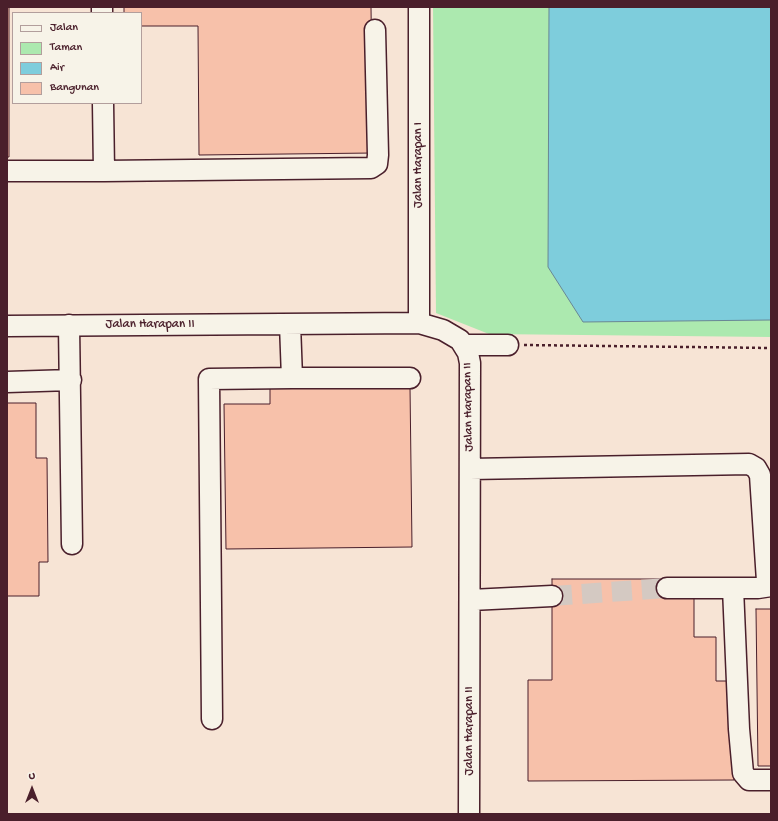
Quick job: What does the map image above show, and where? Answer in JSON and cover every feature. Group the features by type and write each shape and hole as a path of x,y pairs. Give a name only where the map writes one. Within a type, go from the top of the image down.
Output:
{"street":[{"name":"Jalan Harapan I","path":"419,7 419,324"},
{"path":"7,171 372,168 377,164 378,155 375,30"},
{"path":"103,104 104,171"},
{"path":"290,324 292,378"},
{"name":"Jalan Harapan II","path":"7,326 419,324 444,330 465,345 470,363 471,600 469,814"},
{"path":"69,325 71,380 72,544"},
{"path":"465,345 508,345"},
{"path":"212,719 208,379 410,378"},
{"path":"7,382 71,380"},
{"path":"470,469 749,464 756,468 760,475 768,586 758,588 667,588"},
{"path":"733,588 739,729 743,773 749,780 771,780"},
{"path":"471,600 552,596"}],"path":[{"path":"508,345 771,348"}],"shaded area":[{"path":"7,7 771,7 771,814 7,814"}],"green space":[{"path":"433,7 771,7 771,337 489,334 436,313"}],"water":[{"path":"549,7 771,7 771,320 583,322 548,267"}],"building":[{"path":"7,7 9,7 9,157 7,157"},
{"path":"124,7 371,7 373,153 199,155 198,26 142,26 142,12 124,12"},
{"path":"410,386 412,547 226,549 224,404 270,404 270,388"},
{"path":"7,403 36,403 36,458 47,458 48,562 39,562 39,596 7,596"},
{"path":"552,579 667,579 694,592 694,637 716,637 716,681 733,681 734,780 528,781 528,680 552,680"},
{"path":"756,609 771,609 771,766 758,766"}],"tunnel":[{"path":"552,596 667,588"}]}
